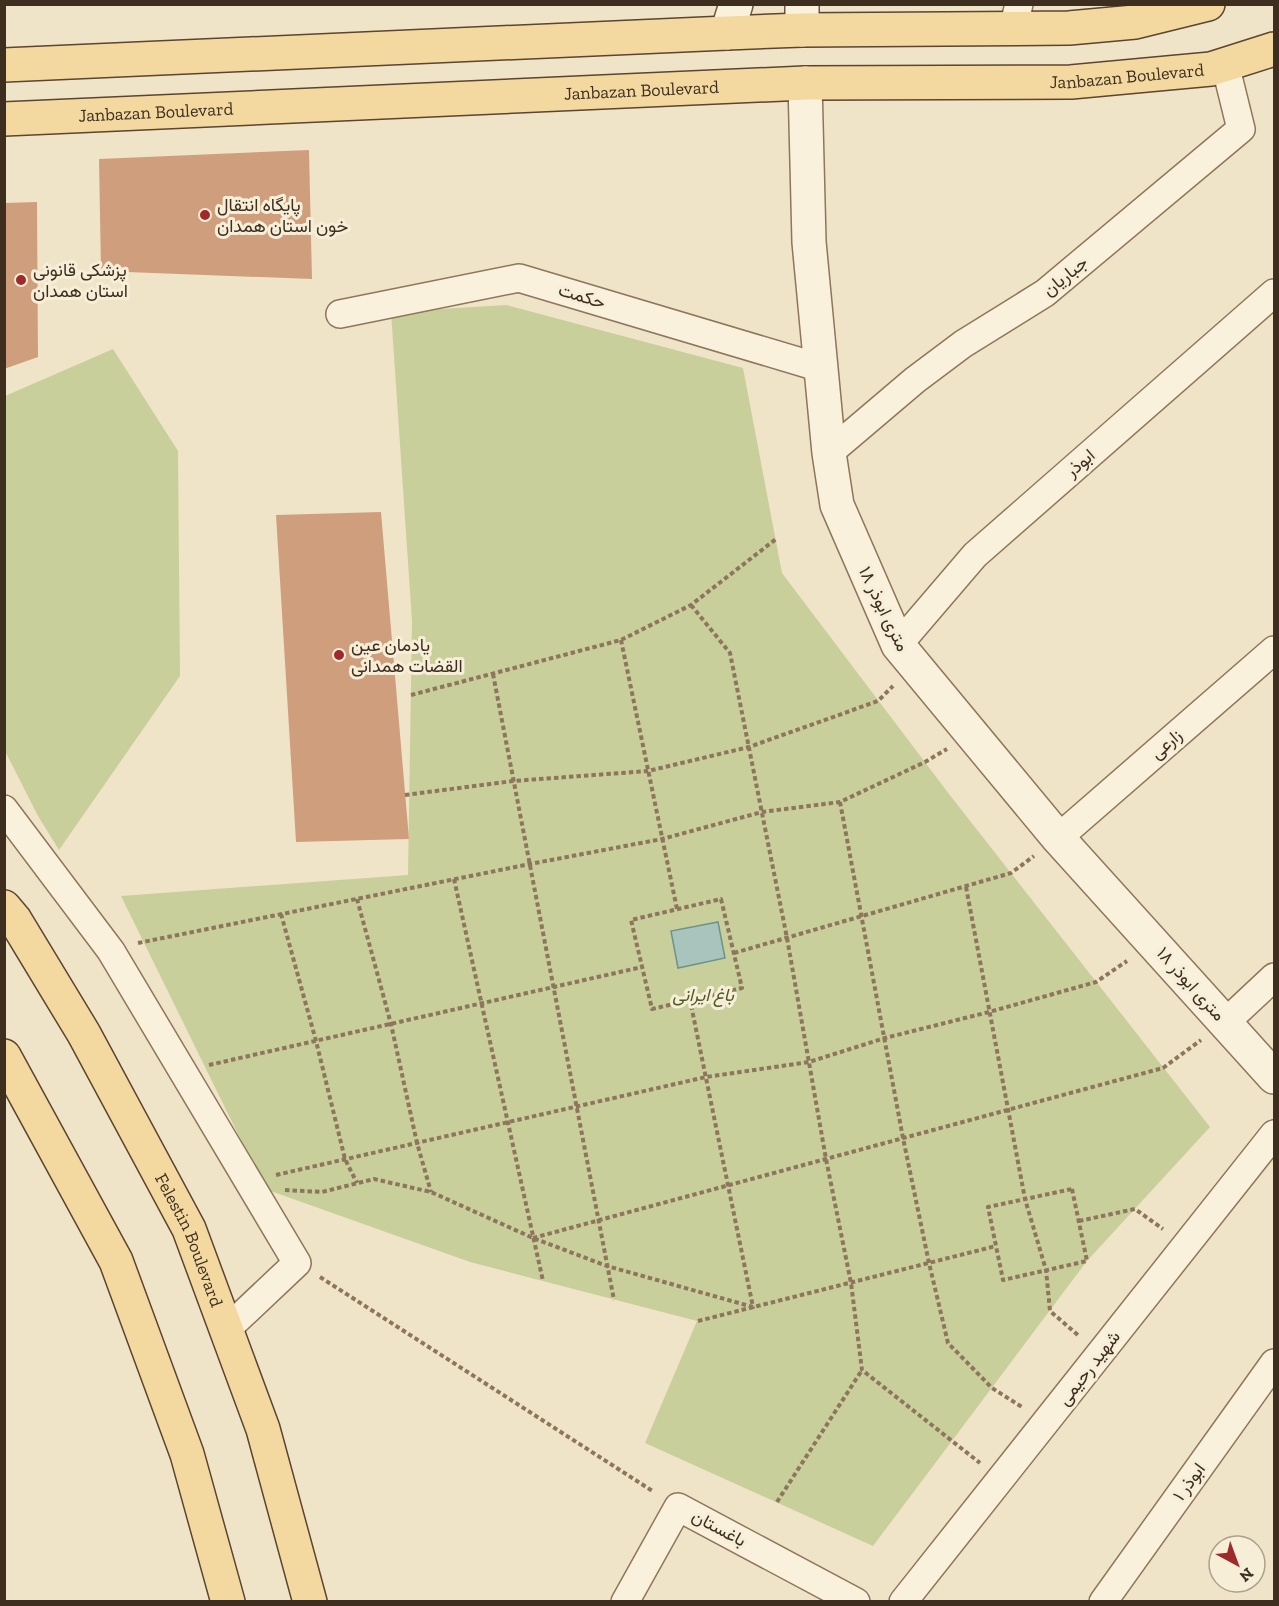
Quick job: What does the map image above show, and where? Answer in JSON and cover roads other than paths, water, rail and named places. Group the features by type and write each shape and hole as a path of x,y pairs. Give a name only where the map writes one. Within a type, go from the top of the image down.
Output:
{"main road":[{"path":"4,65 731,19 1016,17 1069,28 1136,13 1208,4"},
{"name":"Janbazan Boulevard","path":"4,119 805,83 1071,82 1211,69 1275,49"},
{"name":"Felestin Boulevard","path":"4,908 15,920 84,1034 189,1228 263,1429 310,1602"},
{"path":"8,1073 116,1261 187,1454 228,1602"}],"street":[{"name":"جباریان","path":"829,453 915,380 963,344 1046,293 1241,129 1225,64"},
{"name":"۱۸ متری ابوذر","path":"805,83 809,242 829,453 837,505 906,656 1058,838 1275,1077"},
{"name":"حکمت","path":"340,314 519,278 821,368"},
{"name":"ابوذر","path":"906,656 975,555 1275,293"},
{"name":"زارعی","path":"1058,838 1275,650"},
{"path":"4,809 111,951 184,1072 255,1180 297,1263 226,1330"},
{"path":"1226,1022 1275,977"},
{"name":"شهید رحیمی","path":"903,1602 1275,1134"},
{"name":"ابوذر ۱","path":"1103,1602 1275,1364"},
{"name":"باغستان","path":"625,1602 678,1506 856,1602"}],"water":[{"path":"718,922 725,958 678,968 671,931"}],"place":[{"name":"پایگاه انتقال خون استان همدان","path":"205,215"},
{"name":"پزشکی قانونی استان همدان","path":"21,280"},
{"name":"یادمان عین القضات همدانی","path":"339,655"}],"park label":[{"name":"باغ ایرانی","path":"703,995"}]}
